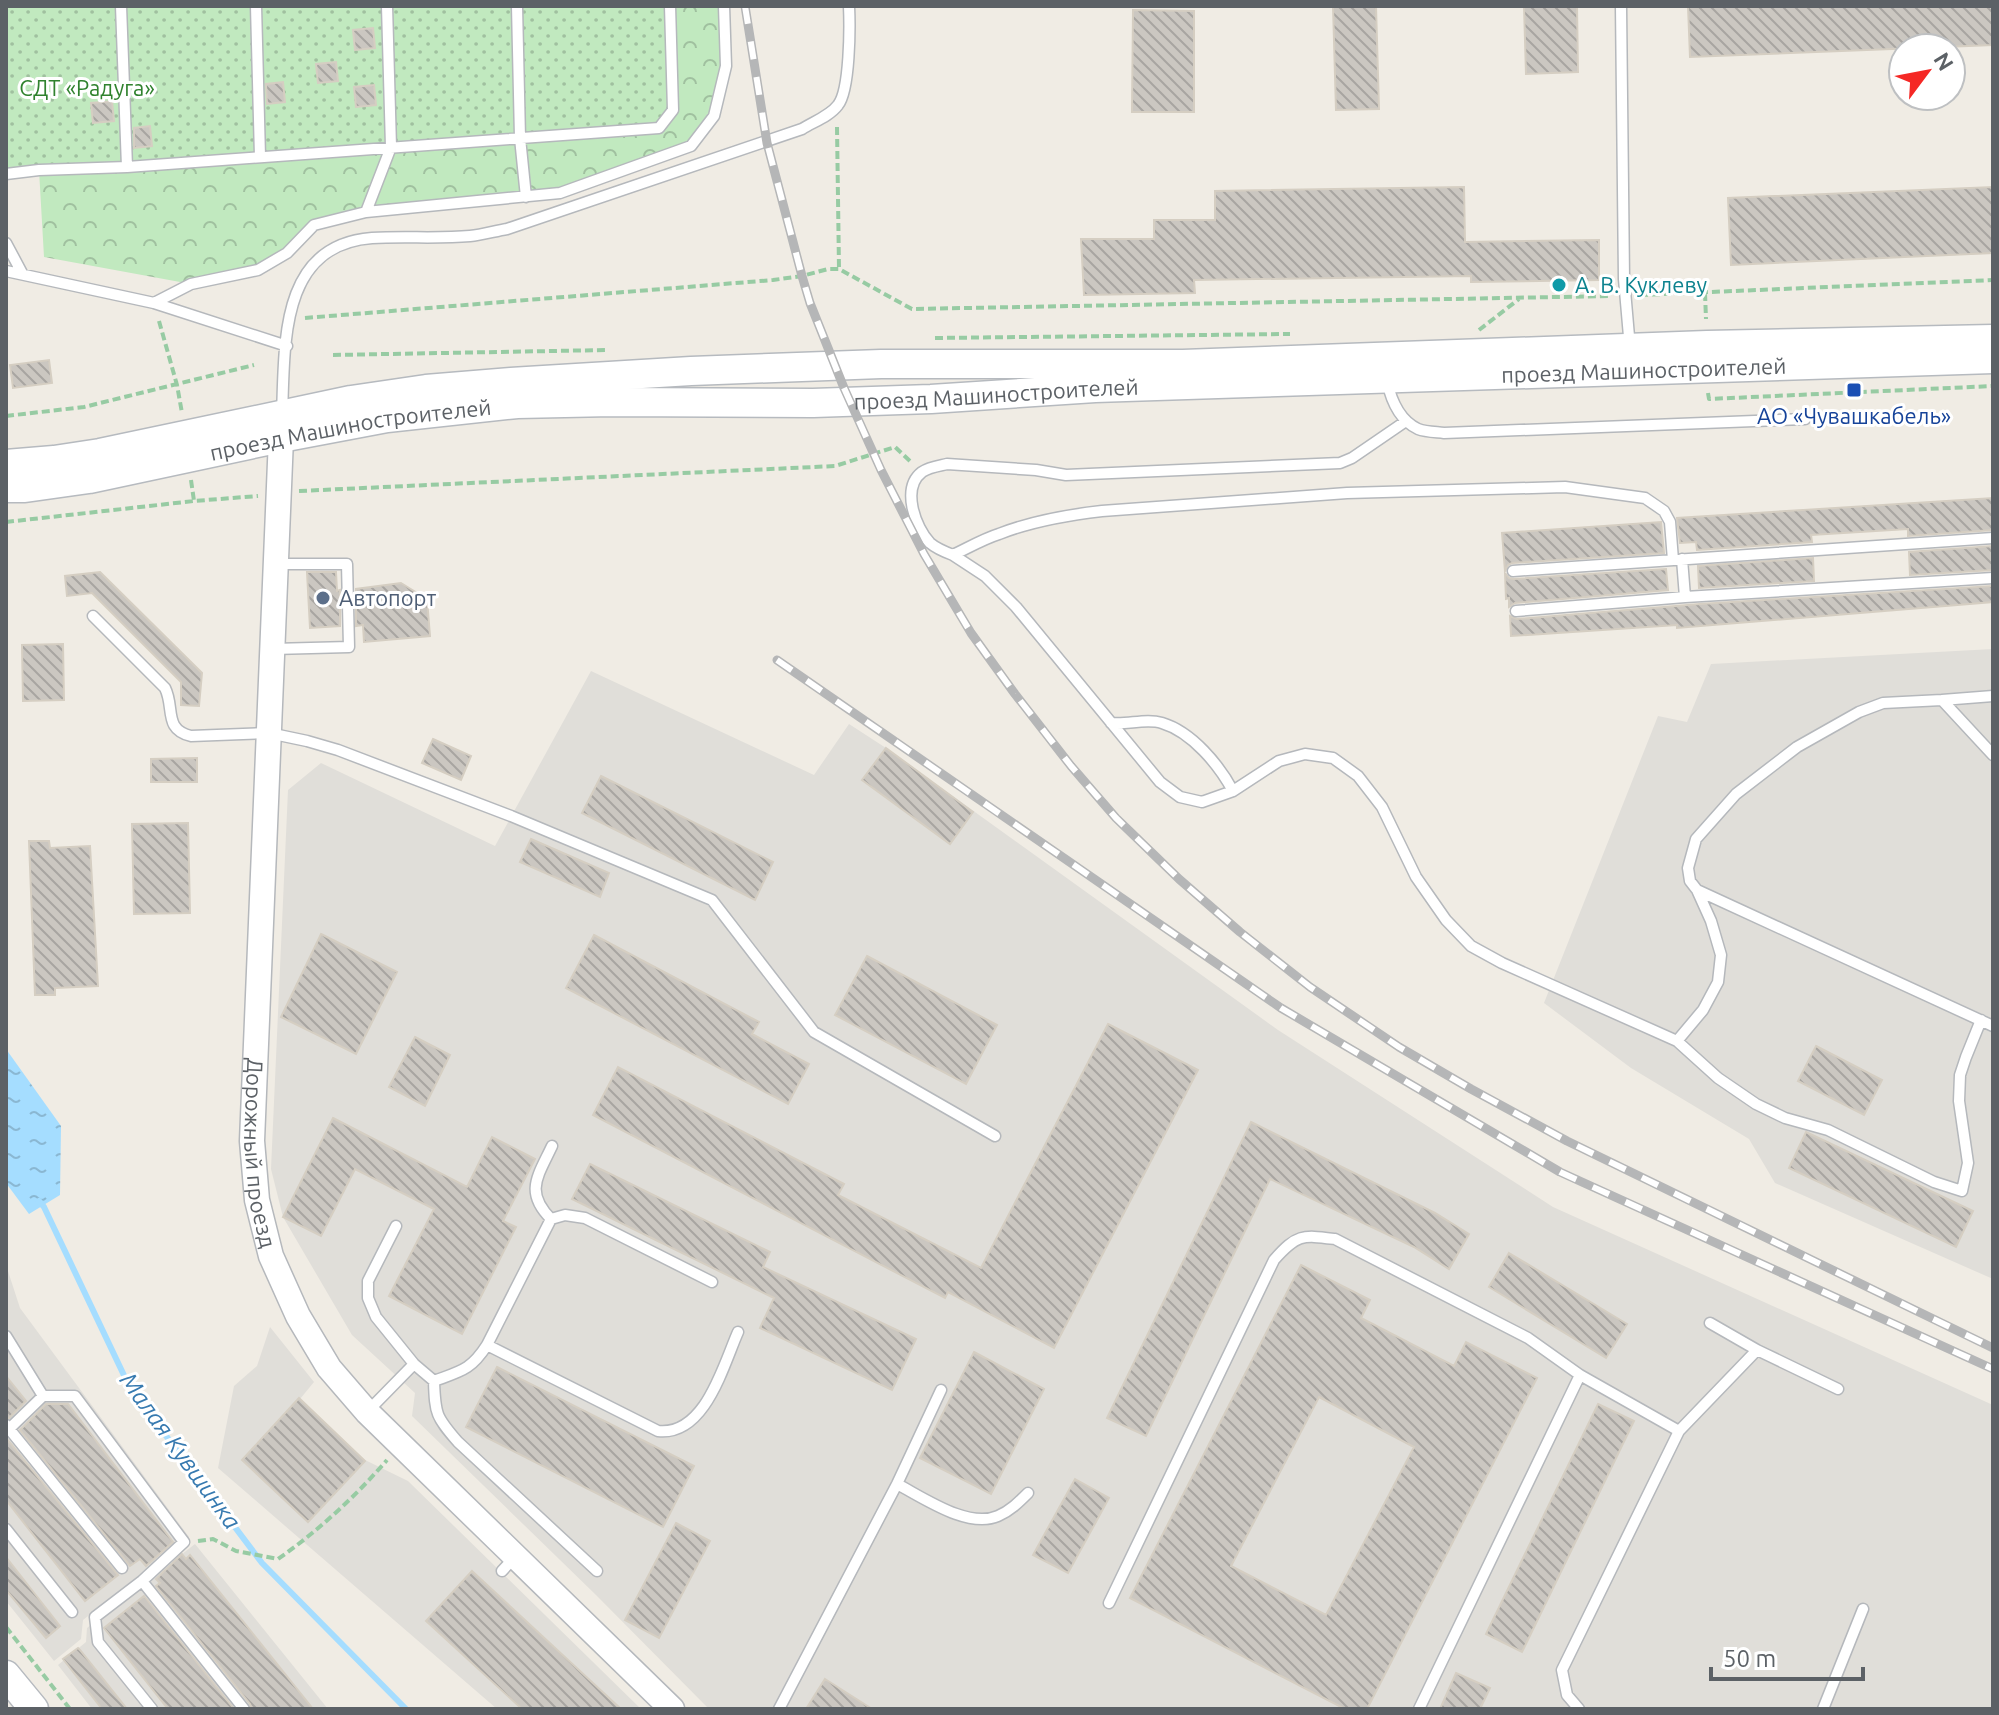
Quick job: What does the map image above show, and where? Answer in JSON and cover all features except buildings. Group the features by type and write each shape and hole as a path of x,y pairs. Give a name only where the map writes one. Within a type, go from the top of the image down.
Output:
{"main road":[{"name":"проезд Машиностроителей","path":"6,464 54,460 281,426 517,404 931,399 1387,368 1631,360 1993,339"},
{"name":"проезд Машиностроителей","path":"1631,360 1993,359"},
{"name":"проезд Машиностроителей","path":"6,488 89,479 281,426"},
{"path":"6,1675 34,1709"}],"street":[{"name":"Дорожный проезд","path":"281,426 252,1141 257,1200 271,1256 298,1316 329,1368 367,1412 509,1564 672,1709"}],"lane":[{"path":"121,6 127,167"},
{"path":"256,6 260,157"},
{"path":"366,212 391,147 387,6"},
{"path":"517,6 520,138 526,197"},
{"path":"6,174 659,128 673,110 670,6"},
{"path":"154,303 191,284 258,270 287,253 314,225 366,212 560,193 691,146 714,116 726,66 724,6"},
{"path":"281,426 287,346 296,290 310,266 330,250 369,238 472,236 507,229 802,129 836,108 843,98 850,40 849,6"},
{"path":"1621,6 1625,295 1631,360"},
{"path":"6,243 22,273"},
{"path":"6,271 154,303 287,346"},
{"path":"1387,368 1390,395 1406,421 1420,430 1444,433 1805,419"},
{"path":"1406,421 1340,463 1066,475 947,464 922,472 915,479 913,511 921,532 931,543 985,576 1016,607 1160,782 1180,797 1202,802 1233,791 1279,761 1305,754 1333,758 1358,776 1382,807 1416,877 1446,920 1471,946 1502,963 1677,1041 1718,1078 1756,1104 1785,1118 1828,1130 1934,1182 1962,1191 1968,1163 1959,1101 1960,1075 1981,1020"},
{"path":"953,555 998,534 1066,515 1347,493 1565,487 1645,498 1664,511 1670,522 1685,597"},
{"path":"1513,571 1993,538"},
{"path":"273,649 349,647 347,564 275,564"},
{"path":"1516,611 1993,578"},
{"path":"93,616 165,688 170,698 171,718 180,733 191,736 269,733 338,750 511,816 712,900 814,1032 995,1136"},
{"path":"1677,1041 1703,1010 1718,982 1721,955 1711,921 1690,881 1688,868 1696,839 1736,794 1797,747 1859,712 1883,703 1993,696"},
{"path":"1942,700 1993,755"},
{"path":"1111,723 1161,722 1180,732 1214,761 1233,791"},
{"path":"1697,890 1993,1026"},
{"path":"551,1219 540,1208 534,1194 552,1146"},
{"path":"434,1381 465,1370 477,1361 551,1219 565,1215 585,1218 712,1282"},
{"path":"396,1226 368,1281 368,1298 376,1317 414,1364 434,1381 435,1410 444,1427 597,1571"},
{"path":"1109,1603 1274,1260 1288,1244 1308,1236 1335,1239 1528,1338 1580,1375 1679,1431"},
{"path":"1710,1323 1757,1350 1838,1389"},
{"path":"487,1345 658,1431 670,1432 699,1414 709,1399 738,1332"},
{"path":"6,1336 43,1396"},
{"path":"1579,1709 1567,1695 1562,1670 1679,1431 1757,1350"},
{"path":"367,1412 414,1364"},
{"path":"1419,1709 1580,1375"},
{"path":"779,1709 897,1484 941,1390"},
{"path":"122,1568 7,1427 43,1396 75,1396 184,1542 142,1581 95,1617 98,1642 152,1709"},
{"path":"897,1484 963,1517 981,1520 997,1517 1013,1508 1028,1493"},
{"path":"6,1529 72,1612"},
{"path":"142,1581 244,1709"},
{"path":"1823,1709 1863,1609"}],"path":[{"path":"836,108 839,269"},
{"path":"290,319 773,280 828,269 839,269 912,309 1705,293 1993,280"},
{"path":"1705,293 1706,319"},
{"path":"154,303 177,385 182,416"},
{"path":"6,416 84,407 254,365"},
{"path":"1708,388 1709,399 1993,386"},
{"path":"294,491 835,466 895,447 922,472"},
{"path":"190,470 194,501"},
{"path":"6,522 194,501 251,498"},
{"path":"184,1542 213,1539 236,1551 278,1559 312,1535 372,1478 400,1446"},
{"path":"6,1627 70,1709"}],"shaded area":[{"path":"1993,649 1993,1279 1775,1183 1749,1139 1631,1068 1544,1003 1658,716 1687,722 1711,664"},
{"path":"591,671 814,775 849,724 1278,1030 1553,1207 1993,1405 1993,1709 709,1709 412,1416 415,1393 352,1335 283,1217 271,1169 288,790 321,763 495,846"},
{"path":"6,1265 20,1308 189,1537 83,1620 81,1639 54,1661 6,1601"},
{"path":"270,1327 314,1382 300,1399 365,1460 408,1481 641,1709 497,1709 218,1468 234,1386 257,1366"},
{"path":"195,1544 328,1709 92,1709 58,1665 86,1642 87,1628"}],"green space":[{"name":"СДТ «Радуга»","path":"6,6 670,6 673,110 659,128 6,174"},
{"path":"670,6 724,6 726,66 714,116 691,146 560,193 366,212 314,225 258,270 191,284 44,257 39,170"}],"water":[{"path":"6,1049 61,1126 60,1195 29,1214 6,1183"}],"waterway":[{"name":"Малая Кувшинка","path":"39,1201 130,1388 262,1563 406,1709"}],"railway":[{"path":"745,6 767,143 802,276 844,388 881,470 924,554 971,633 1071,766 1116,818 1240,932 1310,987 1399,1047 1567,1141 1993,1348"},
{"path":"777,660 1281,1008 1560,1172 1993,1369"}],"place":[{"name":"А. В. Куклеву","path":"1559,285"},
{"name":"АО «Чувашкабель»","path":"1854,390"},
{"name":"Автопорт","path":"323,598"}]}
